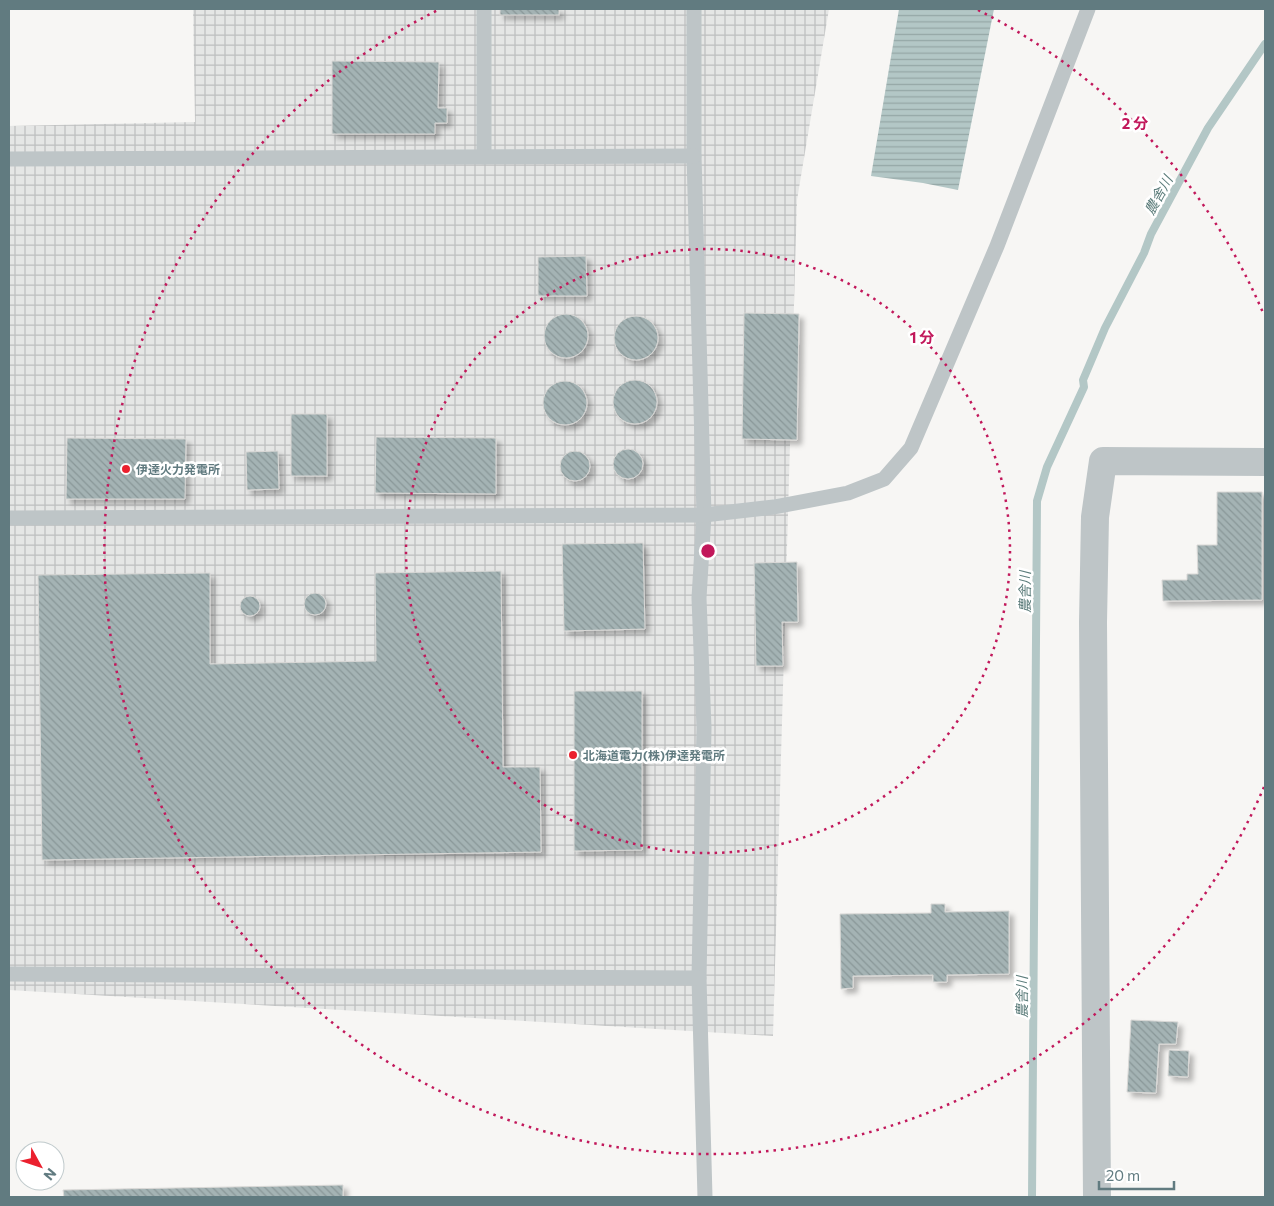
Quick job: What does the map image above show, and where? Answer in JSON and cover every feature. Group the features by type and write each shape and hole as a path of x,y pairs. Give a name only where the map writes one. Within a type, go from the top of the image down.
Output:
{"street":[{"path":"1097,1197 1093,622 1095,518 1103,461 1265,462"}],"lane":[{"path":"484,9 484,157"},
{"path":"694,9 694,156 704,515 698,598 704,728 699,978 705,1197"},
{"path":"9,518 704,515 774,507 848,493 884,479 911,448 997,246 1088,9"},
{"path":"9,159 694,156"},
{"path":"9,974 699,978"}],"shaded area":[{"path":"193,9 829,9 797,200 773,1036 9,990 9,126 195,122"},
{"path":"899,9 994,9 958,190 871,176"}],"building":[{"path":"500,9 559,9 559,15 500,15"},
{"path":"332,61 439,62 438,108 447,108 447,123 435,123 435,134 332,134"},
{"path":"586,256 587,296 538,296 538,257"},
{"path":"744,313 799,314 797,440 742,439"},
{"path":"566,314 578,318 584,324 588,336 584,348 578,354 566,358 554,354 548,348 544,336 548,324 554,318"},
{"path":"636,316 648,320 654,326 658,338 654,350 648,356 636,360 624,356 618,350 614,338 618,326 624,320"},
{"path":"635,380 647,384 653,390 657,402 653,414 647,420 635,424 623,420 617,414 613,402 617,390 623,384"},
{"path":"565,381 577,385 583,391 587,403 583,415 577,421 565,425 553,421 547,415 543,403 547,391 553,385"},
{"path":"291,414 327,414 327,476 291,476"},
{"path":"376,437 496,438 496,494 375,493"},
{"name":"伊達火力発電所","path":"67,438 186,439 185,499 66,499"},
{"path":"628,449 639,453 643,464 639,475 628,479 617,475 613,464 617,453"},
{"path":"278,451 279,489 247,490 246,452"},
{"path":"575,451 586,455 590,466 586,477 575,481 564,477 560,466 564,455"},
{"path":"1217,492 1262,492 1262,600 1163,601 1162,580 1187,580 1187,574 1198,574 1197,545 1217,545"},
{"path":"643,543 645,629 564,631 562,544"},
{"path":"797,562 798,622 782,622 783,666 756,666 754,563"},
{"path":"501,571 503,767 540,767 541,852 42,860 38,575 210,573 210,664 376,661 375,573"},
{"path":"315,593 323,596 326,604 323,612 315,615 307,612 304,604 307,596"},
{"path":"250,596 257,599 260,606 257,613 250,616 243,613 240,606 243,599"},
{"path":"574,691 642,691 642,850 574,851"},
{"path":"931,904 945,904 945,912 1009,911 1009,974 947,975 947,982 933,982 933,975 853,976 853,988 841,989 840,914 931,913"},
{"path":"1131,1020 1178,1022 1176,1044 1159,1044 1156,1093 1127,1092"},
{"path":"1169,1050 1189,1051 1188,1077 1168,1076"},
{"path":"343,1185 343,1197 64,1197 63,1191"}],"waterway":[{"name":"農舎川","path":"1032,1197 1037,501 1047,467 1084,387 1083,380 1105,328 1144,253 1151,234 1208,128 1265,44"}],"place":[{"name":"伊達火力発電所","path":"126,469"},
{"name":"北海道電力(株)伊達発電所","path":"573,755"}]}
